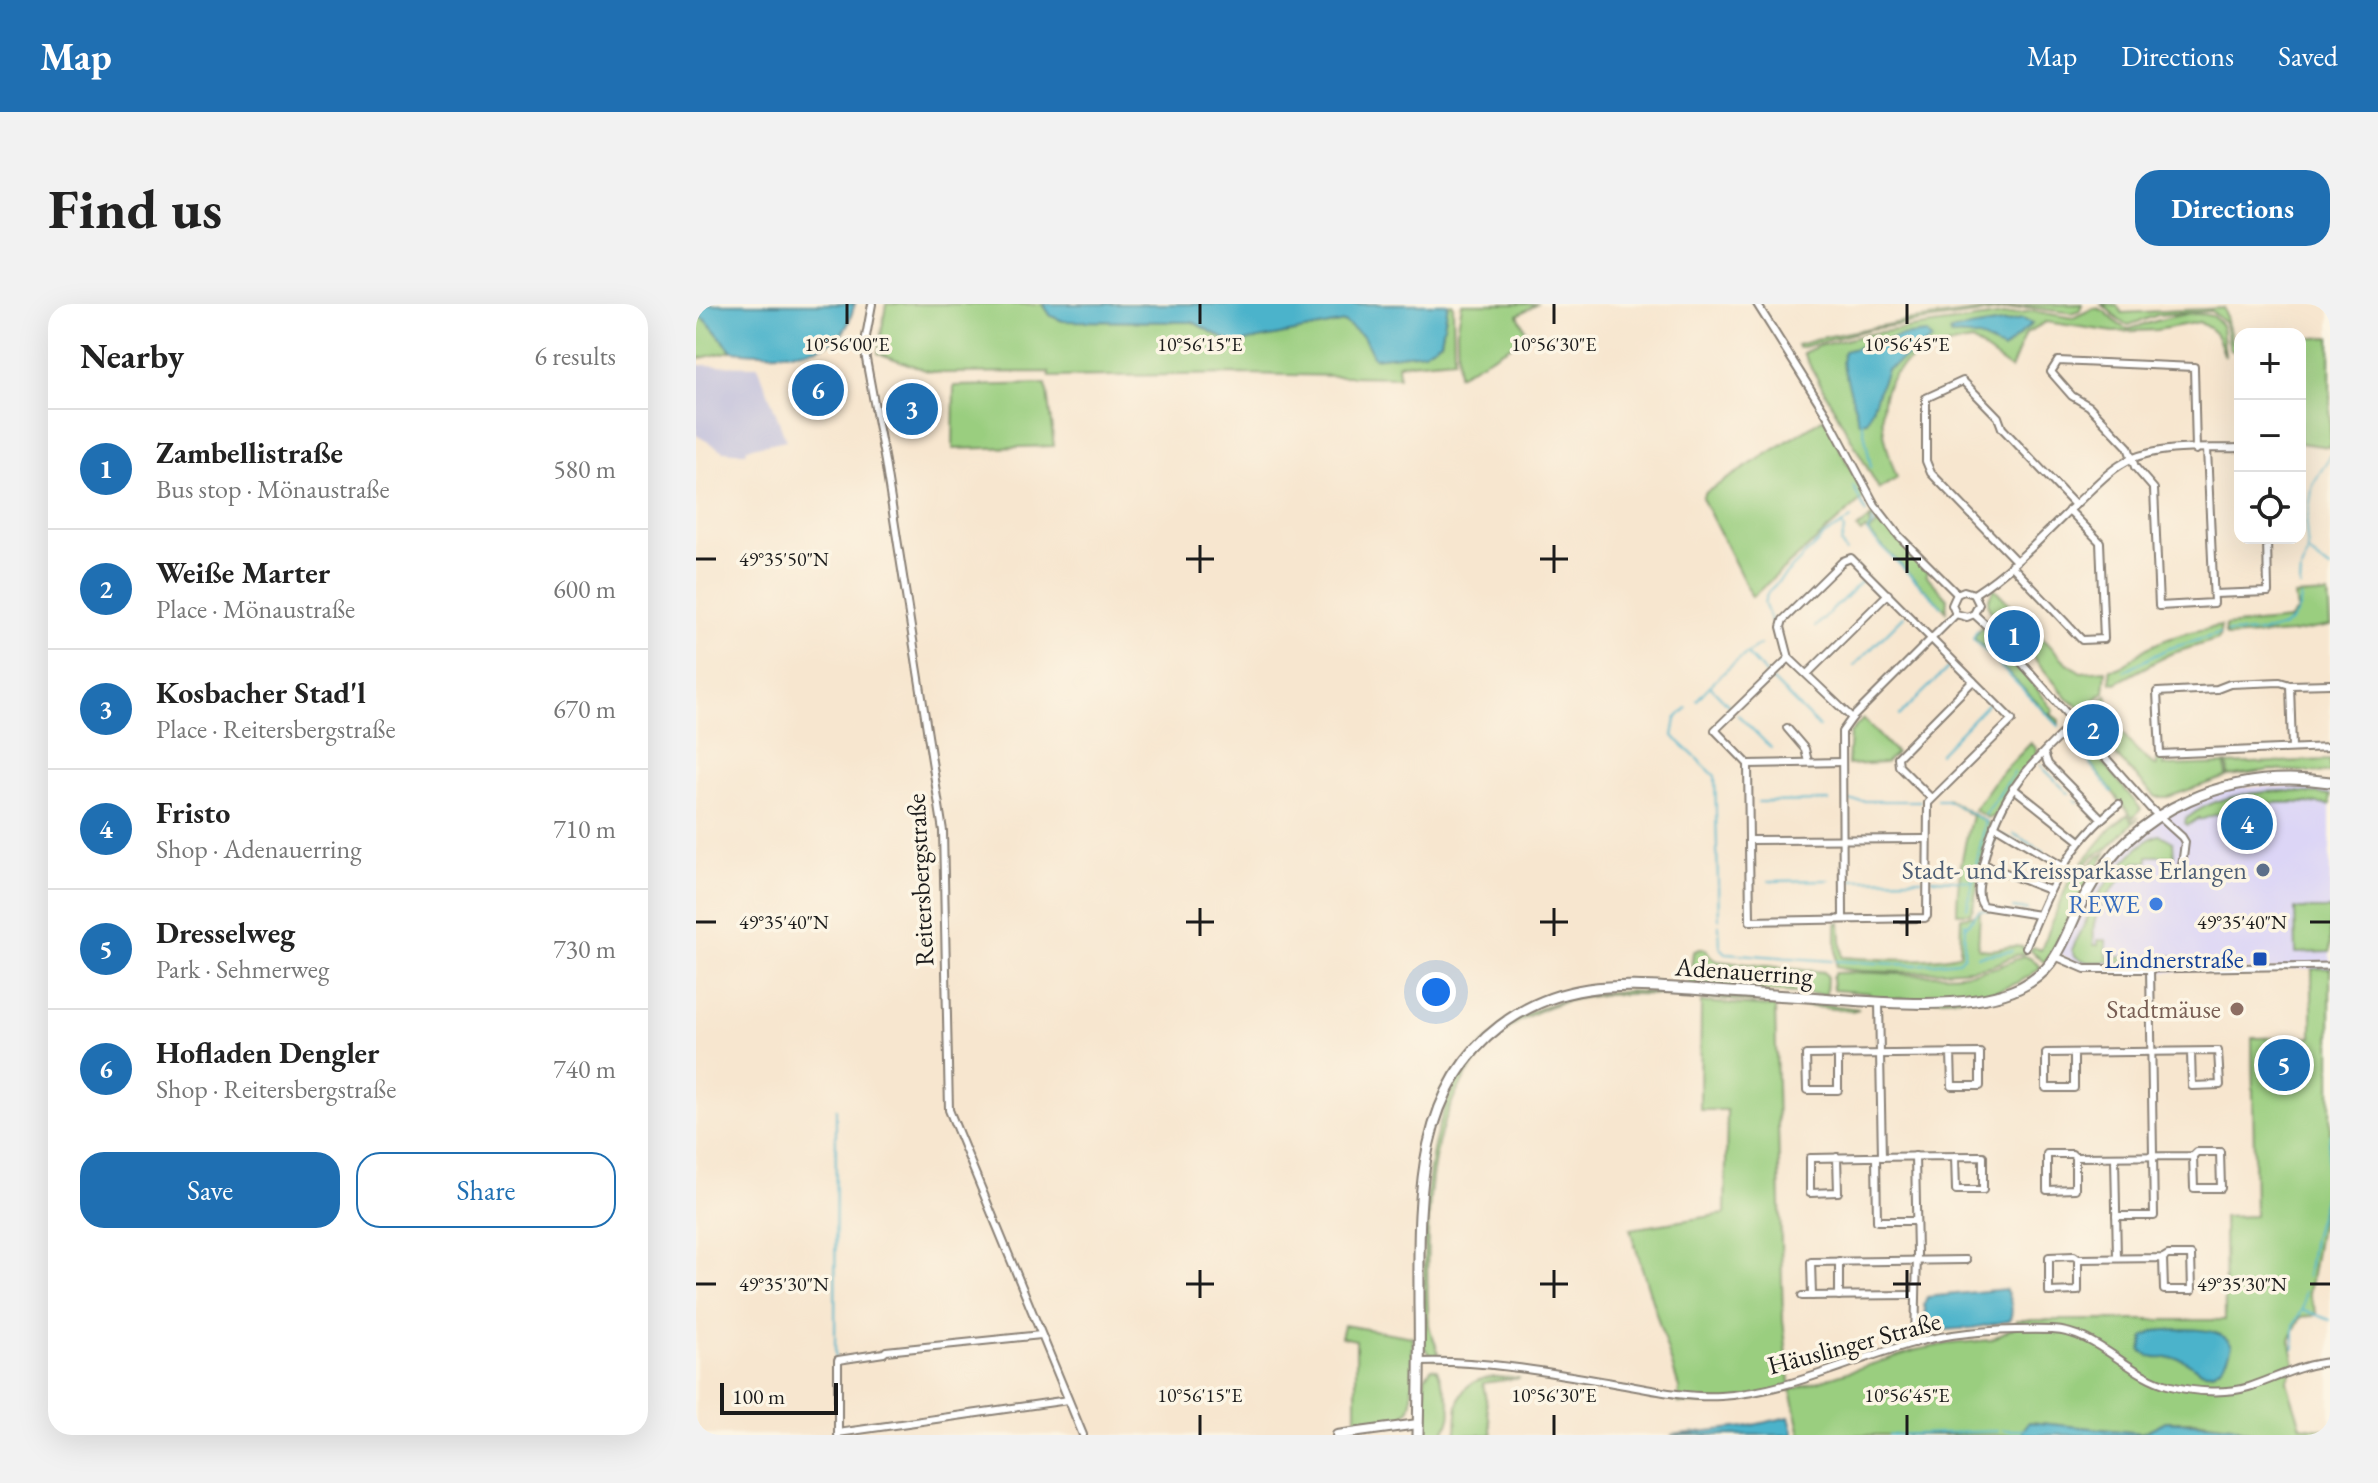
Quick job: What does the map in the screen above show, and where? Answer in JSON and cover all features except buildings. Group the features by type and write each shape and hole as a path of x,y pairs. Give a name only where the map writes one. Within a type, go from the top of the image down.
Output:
{"main road":[{"name":"Adenauerring","path":"1418,1435 1421,1197 1427,1145 1440,1104 1453,1078 1471,1052 1493,1031 1541,1001 1575,991 1612,986 1879,1002 1933,1002 1998,995 2036,978 2057,957 2080,905 2102,870 2122,847 2160,817 2193,797 2231,784 2271,779 2330,782"}],"street":[{"name":"Reitersbergstraße","path":"872,304 865,342 866,359 943,831 948,1101 954,1127 1083,1435"},
{"path":"1757,304 1828,417 1875,505 1899,536 1957,594"},
{"path":"2196,450 2194,367 2058,361 2051,372 2072,396 2089,406 2127,445 2135,467 2154,489 2159,606 2214,603 2207,449"},
{"path":"1963,381 1998,417 2002,428 2100,542 2104,639 2082,640 2013,563 1931,473 1926,461 1926,398 1963,381"},
{"path":"1974,594 2013,563 2116,467 2132,458 2149,453 2234,448"},
{"path":"2214,594 2268,592 2267,544"},
{"path":"1789,658 1715,730 1748,764 1750,921 1925,918 1927,808 1931,798 2012,720 1855,559 1843,561 1783,620 1781,627 1789,658 1852,718"},
{"path":"1964,591 1974,594 1979,604 1974,614 1967,617 1956,614 1952,605 1957,594 1964,591"},
{"path":"1807,674 1888,594"},
{"path":"1843,919 1842,732 1852,718 1956,614"},
{"path":"1974,614 1999,637 2073,723 2185,842 2182,866"},
{"path":"1931,798 1899,766 1898,757 1973,681"},
{"path":"2330,684 2230,684 2217,689 2157,692 2160,754 2330,747"},
{"path":"2290,685 2292,748"},
{"path":"2039,915 1983,906 1978,895 1983,864 1994,825 2013,788 2073,723"},
{"path":"1787,728 1805,749 1808,762"},
{"path":"2044,752 2048,764 2101,818"},
{"path":"1748,764 1842,762"},
{"path":"2013,788 2080,841"},
{"path":"2026,947 2062,866 2101,818 2119,804"},
{"path":"1994,825 2062,866"},
{"path":"1751,840 1926,839"},
{"path":"1983,864 2049,890"},
{"path":"2057,957 2085,969 2330,966"},
{"path":"2116,1216 2154,1216 2150,969"},
{"path":"1879,1002 1877,1221 1916,1221"},
{"path":"2074,1055 2074,1088 2046,1088 2046,1053 2218,1051 2220,1085 2192,1086 2191,1053"},
{"path":"1838,1054 1838,1090 1807,1090 1806,1055 1838,1054 1879,1054 1951,1053 1980,1053 1980,1086 1952,1086 1951,1053"},
{"path":"2075,1157 2075,1189 2047,1190 2047,1154 2072,1154 2075,1157 2193,1156 2197,1152 2220,1152 2221,1188 2194,1188 2193,1156"},
{"path":"1915,1156 1915,1343"},
{"path":"1837,1157 1838,1192 1810,1193 1810,1158 1837,1157 1915,1156 1955,1156 1983,1156 1983,1190 1956,1190 1955,1156"},
{"path":"2115,1157 2117,1258"},
{"path":"2078,1259 2078,1291 2049,1292 2049,1257 2074,1256 2078,1259 2191,1255 2192,1290 2164,1290 2163,1258"},
{"path":"1812,1296 1811,1262 1966,1260"},
{"path":"1839,1261 1839,1296"},
{"path":"1802,1296 1915,1295"},
{"name":"Häuslinger Straße","path":"1420,1362 1512,1367 1676,1394 1714,1396 1742,1394 1792,1382 1915,1343 1993,1331 2057,1330 2077,1334 2154,1381 2185,1389 2213,1391 2246,1388 2301,1367 2330,1362"},
{"path":"1041,1335 886,1351 838,1360 838,1434 1068,1400"},
{"path":"1337,1435 1418,1424"}],"shaded area":[{"path":"696,365 758,366 786,440 747,448 746,453 724,451 696,435"},
{"path":"2227,787 2330,787 2330,968 2155,972 2082,966 2057,952 2093,883 2156,818"}],"green space":[{"path":"886,304 1043,304 1051,316 1063,321 1193,322 1234,344 1344,322 1363,336 1441,342 1448,304 1453,304 1454,359 1398,364 1399,377 1239,374 1050,377 1049,372 943,373 928,371 878,353"},
{"path":"1462,304 1536,304 1518,315 1528,336 1458,375 1457,331"},
{"path":"2082,304 2080,310 2072,313 2025,307 1870,329 1799,348 1797,345 1906,321 2026,305"},
{"path":"2100,304 2117,305 2122,313 2224,308 2234,351 2230,350 2225,323 2211,311 2158,315 2129,325 2121,322"},
{"path":"2094,308 2104,311 2119,325 2129,329 2181,315 2212,316 2222,325 2225,357 2215,333 2199,322 2157,330 2114,332 2046,322 2026,333 2011,369 1972,341 1917,357 1900,369 1888,384 1883,402 1883,424 1897,478 1879,489 1803,353 1818,346 1874,333 2033,311 2073,318"},
{"path":"696,315 706,320 732,351 696,359"},
{"path":"2330,337 2330,447 2306,444 2306,339"},
{"path":"1046,384 1054,446 953,449 954,386"},
{"path":"1824,418 1865,497 1752,597 1702,498 1705,493"},
{"path":"1874,515 1928,572 1926,575 1947,598 1946,611 1868,532 1878,524 1874,518 1869,522 1867,531 1865,529 1861,533 1857,528"},
{"path":"1994,588 2067,663 2081,672 2106,670 2104,692 2083,710 2068,699 2030,650 1989,609 1988,600"},
{"path":"2328,594 2330,626 2291,633 2225,635 2225,626 2289,620 2297,611 2295,596"},
{"path":"2221,626 2219,639 2170,654 2116,683 2111,682 2110,669 2125,664 2147,648 2183,634"},
{"path":"1981,627 2020,667 2054,711 2051,714 2059,720 2059,725 1974,638"},
{"path":"2107,695 2123,733 2136,750 2153,764 2157,766 2157,759 2163,759 2164,766 2225,764 2226,777 2168,797 2156,797 2115,755 2097,724 2087,715"},
{"path":"1863,719 1896,753 1885,763 1848,765 1850,733"},
{"path":"2067,734 2095,754 2141,809 2133,818"},
{"path":"2031,743 2037,754 2012,784 1994,817 1988,818 1974,810 1996,779"},
{"path":"2330,760 2330,773 2272,770 2228,776 2227,764"},
{"path":"2285,791 2330,795 2330,805 2296,802 2264,804 2199,818 2188,825 2185,823 2197,811 2220,800"},
{"path":"1947,799 1990,824 1970,913 1957,913 1961,864 1972,816"},
{"path":"2128,815 2133,822 2139,817 2108,848 2094,855 2080,871 2068,867 2071,863 2078,868 2111,828"},
{"path":"2161,835 2173,842 2174,856 2148,856 2148,862 2136,862 2100,908 2094,924 2094,945 2098,945 2098,940 2106,940 2107,957 2173,956 2173,961 2087,962 2076,957 2072,950 2103,889 2135,851 2153,837"},
{"path":"2106,853 2082,891 2045,963 2030,950 2033,947 2041,950 2069,880 2063,876 2066,870 2082,875 2097,857"},
{"path":"2295,909 2330,909 2330,952 2296,953"},
{"path":"1980,911 1978,948 1990,950 2014,946 2026,948 2026,953 1990,966 1971,969 1887,972 1836,967 1836,923 1840,922 1842,957 1935,959 1960,954 1961,917"},
{"path":"1706,949 1718,961 1824,972 1827,976 1826,995 1689,985 1693,952"},
{"path":"2022,956 2030,957 2041,967 2023,980 1982,995 1937,999 1870,998 1869,993 1833,990 1835,973 1931,975 1978,972"},
{"path":"2330,968 2330,1165 2309,1293 2317,1315 2301,1317 2290,1340 2295,1364 2287,1382 2301,1426 2330,1430 2330,1435 2258,1435 2231,1426 2166,1421 2142,1433 2030,1422 2023,1435 1801,1435 1791,1390 1916,1350 1990,1340 2016,1326 2017,1320 2225,1320 2224,1217 2255,1216 2252,1038 2312,1037 2312,969"},
{"path":"1628,991 1809,1002 1859,1009 1851,1011 1660,995 1603,995 1566,1001 1534,1013 1506,1031 1483,1053 1464,1080 1449,1110 1439,1143 1429,1213 1429,1324 1438,1354 1438,1359 1433,1358 1424,1346 1425,1222 1431,1163 1444,1110 1467,1064 1504,1027 1556,1002"},
{"path":"1701,1002 1775,1007 1783,1320 1791,1390 1711,1404 1678,1403 1679,1388 1630,1229 1725,1214 1727,1110 1700,1110"},
{"path":"1344,1325 1413,1337 1412,1401 1409,1409 1398,1419 1356,1426 1356,1340 1341,1337"},
{"path":"1432,1368 1437,1369 1451,1410 1447,1426 1441,1434 1425,1435 1425,1376"},
{"path":"1520,1378 1483,1383 1492,1435 1456,1435 1458,1404 1466,1388 1481,1379"}],"water":[{"path":"696,304 855,304 847,325 837,338 825,345 794,352 760,353 732,351 706,320 696,315"},
{"path":"1043,304 1448,304 1441,341 1424,352 1374,358 1363,336 1344,322 1234,344 1193,322 1063,321 1051,316"},
{"path":"2022,319 2032,323 2003,350 1978,338 1951,336 1950,332 2004,323"},
{"path":"1926,333 1932,340 1887,370 1867,421 1859,422 1842,362 1844,351 1901,336"},
{"path":"2005,1289 2012,1308 2009,1321 1929,1331 1924,1304 1927,1297"},
{"path":"2155,1331 2208,1331 2228,1339 2232,1345 2226,1361 2218,1369 2207,1372 2181,1359 2155,1358 2141,1351 2144,1337"},
{"path":"1789,1417 1794,1435 1671,1435 1744,1427"},
{"path":"2166,1421 2231,1426 2258,1435 2023,1435 2029,1422 2142,1433"}],"waterway":[{"path":"1862,421 1871,467"},
{"path":"2300,587 2301,570 2308,552 2306,527 2313,484 2330,456"},
{"path":"1853,486 1866,513"},
{"path":"1772,623 1764,603 1768,592 1824,536 1851,519"},
{"path":"1871,521 1873,524 1867,532 1942,607"},
{"path":"1842,524 1841,544 1846,552"},
{"path":"2309,553 2330,569"},
{"path":"1815,627 1865,578"},
{"path":"2227,633 2263,632 2284,626 2298,611 2301,598"},
{"path":"1854,666 1904,616"},
{"path":"1977,630 1973,639 2059,726"},
{"path":"2124,671 2167,649 2219,634"},
{"path":"1697,700 1727,670 1760,645"},
{"path":"1748,655 1766,674"},
{"path":"1899,716 1952,664"},
{"path":"1772,680 1819,727"},
{"path":"1711,687 1732,709"},
{"path":"1939,754 1990,701"},
{"path":"1687,708 1676,719 1673,736 1715,776 1719,919"},
{"path":"1737,714 1771,748"},
{"path":"2067,734 2112,792"},
{"path":"2045,770 2052,777"},
{"path":"1985,815 2014,773"},
{"path":"2053,778 2056,781"},
{"path":"2058,783 2065,790"},
{"path":"1937,800 1947,800 1986,822"},
{"path":"2075,800 2078,803"},
{"path":"1758,802 1829,801"},
{"path":"1849,801 1920,801"},
{"path":"1967,908 1986,820"},
{"path":"2014,834 2044,851"},
{"path":"1987,862 1996,836 2002,835 2018,843"},
{"path":"1981,894 1986,869"},
{"path":"1850,880 1921,879"},
{"path":"1931,879 1973,881"},
{"path":"1769,881 1830,880"},
{"path":"2013,908 2027,910"},
{"path":"1966,926 1979,911 1989,911"},
{"path":"1994,911 2001,912"},
{"path":"2005,913 2012,914"},
{"path":"2017,915 2023,916"},
{"path":"1836,961 1916,965 1959,961 1964,956 1965,923"},
{"path":"1719,925 1720,947 1726,953 1832,961"},
{"path":"1978,956 2012,951"},
{"path":"835,1364 836,1109"},
{"path":"2307,1277 2313,1238 2324,1199 2330,1134"},
{"path":"2294,1350 2294,1325 2303,1309 2305,1292"},
{"path":"2304,1310 2330,1320"},
{"path":"2003,1430 2023,1430"},
{"path":"1889,1435 1998,1431"}],"place":[{"name":"Hofladen Dengler","path":"818,390"},
{"name":"Kosbacher Stad'l","path":"912,409"},
{"name":"Zambellistraße","path":"2014,636"},
{"name":"Weiße Marter","path":"2093,730"},
{"name":"Fristo","path":"2247,824"},
{"name":"Stadt- und Kreissparkasse Erlangen","path":"2263,870"},
{"name":"REWE","path":"2156,904"},
{"name":"Lindnerstraße","path":"2260,959"},
{"name":"Stadtmäuse","path":"2237,1009"},
{"name":"Dresselweg","path":"2284,1065"}]}
